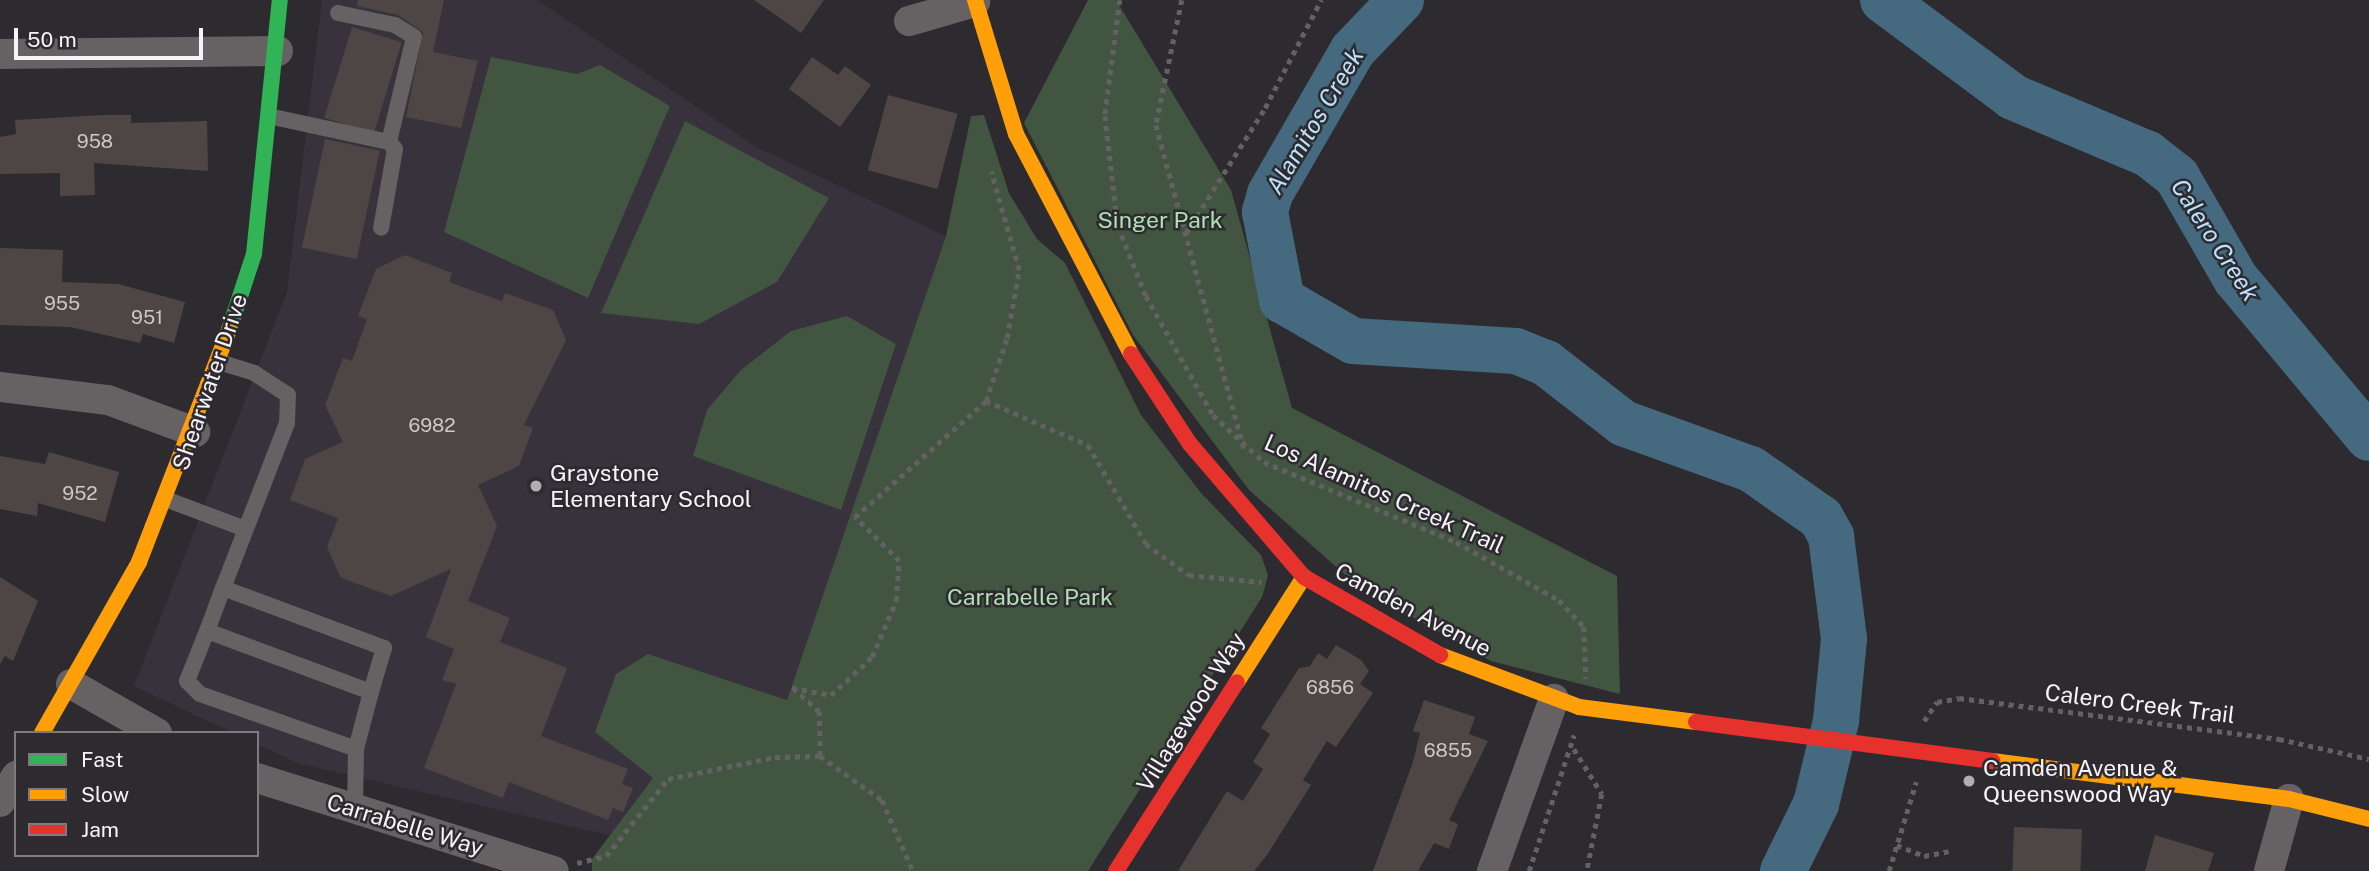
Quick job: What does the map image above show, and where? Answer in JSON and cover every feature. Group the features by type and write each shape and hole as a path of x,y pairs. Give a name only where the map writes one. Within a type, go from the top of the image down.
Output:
{"street":[{"name":"Shearwater Drive","path":"43,731 71,684 168,500 195,432 254,254 273,117 280,0"},
{"path":"909,21 975,1"},
{"name":"Camden Avenue","path":"975,1 1016,134 1125,345 1190,444 1304,577 1440,655 1554,699 1663,722 2289,799 2369,819"},
{"path":"0,54 278,51"},
{"path":"0,387 108,400 195,432"},
{"name":"Villagewood Way","path":"1116,871 1304,577"},
{"path":"71,684 153,731"},
{"path":"1492,871 1554,699"},
{"path":"0,803 14,779"},
{"name":"Carrabelle Way","path":"259,779 554,870"},
{"path":"2269,871 2289,799"}],"lane":[{"path":"338,13 395,24 414,37 389,142"},
{"path":"273,117 389,142 395,149 381,228"},
{"path":"219,362 254,373 288,395 287,423 187,681 200,694 356,749"},
{"path":"168,500 245,529"},
{"path":"223,588 384,648 356,749 355,810"},
{"path":"207,631 371,692"}],"path":[{"name":"Los Alamitos Creek Trail","path":"1120,0 1105,117 1118,226 1189,378 1244,449 1456,542 1559,600 1584,627 1586,682"},
{"path":"1182,0 1156,125 1244,449"},
{"path":"1186,234 1265,108 1321,0"},
{"path":"820,757 820,712 792,688 831,695 872,657 896,601 899,561 855,517 986,401 1007,338 1019,270 991,172"},
{"path":"986,401 1088,445 1146,544 1189,575 1272,583 1304,577"},
{"name":"Calero Creek Trail","path":"1922,729 1937,702 1959,698 2279,739 2369,759"},
{"path":"1529,871 1574,748 1602,794 1587,871"},
{"path":"1889,871 1920,753"},
{"path":"554,870 607,856 668,779 775,757 820,757 883,800 913,871"},
{"path":"1897,845 1924,856 1949,850"}],"shaded area":[{"name":"Graystone Elementary School","path":"322,0 537,0 758,148 946,236 787,701 693,722 612,836 297,763 259,745 259,731 229,731 134,686 287,292"}],"green space":[{"name":"Singer Park","path":"1088,0 1116,0 1231,190 1292,408 1617,576 1620,694 1491,661 1359,587 1249,490 1133,335 1024,123"},
{"path":"491,57 577,74 600,65 670,106 588,298 444,232"},
{"name":"Carrabelle Park","path":"984,115 1009,193 1037,239 1065,263 1141,415 1201,493 1261,555 1268,575 1262,597 1088,871 592,871 592,859 653,778 595,732 616,674 648,654 787,700 946,236 971,116"},
{"path":"685,121 829,198 777,282 699,324 601,313"},
{"path":"847,316 896,344 841,510 693,456 707,410 741,370 791,331"}],"building":[{"path":"358,0 444,0 433,52 478,61 461,128 406,117 423,32 398,15 357,6"},
{"path":"754,0 824,0 801,33"},
{"path":"352,27 402,42 374,133 324,118"},
{"path":"812,57 838,75 845,66 871,85 840,127 789,89"},
{"path":"888,95 958,114 937,189 868,170"},
{"path":"131,115 131,123 207,121 208,171 94,163 95,195 60,196 60,173 0,174 0,137 16,134 15,120"},
{"path":"325,139 380,151 357,259 302,248"},
{"path":"0,248 63,250 62,282 118,284 185,302 174,343 143,334 140,343 70,327 0,325"},
{"path":"405,255 452,273 449,282 502,301 505,293 553,310 566,340 524,425 533,428 519,466 478,485 497,526 468,601 510,618 500,642 567,668 541,736 628,769 622,784 633,788 623,812 613,808 608,820 509,782 503,798 424,768 456,684 442,680 454,649 426,637 451,569 391,596 341,578 327,547 338,518 290,500 305,459 343,442 325,405 343,358 352,361 367,319 358,316 376,269"},
{"path":"49,452 119,472 105,522 38,503 37,516 0,509 0,456 45,464"},
{"path":"0,577 38,601 13,661 5,656 0,664"},
{"path":"1336,645 1361,660 1369,671 1360,684 1373,693 1336,747 1327,741 1303,780 1311,785 1267,855 1254,871 1178,871 1227,791 1243,801 1263,769 1253,762 1270,734 1261,728 1299,668 1310,666 1318,653 1327,659"},
{"path":"1424,700 1475,717 1469,734 1488,741 1449,820 1458,824 1449,849 1434,843 1418,871 1373,871 1413,762 1420,733 1413,731"},
{"path":"2014,827 2082,829 2081,871 2012,871"},
{"path":"2155,835 2214,853 2208,871 2145,871"}],"waterway":[{"name":"Alamitos Creek","path":"1401,0 1353,50 1270,194 1265,212 1282,300 1353,341 1516,351 1546,363 1623,423 1751,469 1821,518 1831,536 1844,639 1836,721 1816,804 1783,871"},
{"name":"Calero Creek","path":"1883,0 2013,97 2148,154 2177,177 2236,279 2369,438"}],"traffic: fast":[{"path":"229,330 254,254 280,0"}],"traffic: slow":[{"path":"975,0 1016,134 1131,354"},
{"path":"43,731 139,562 229,330"},
{"path":"1237,682 1304,577"},
{"path":"1440,655 1579,707 1696,722"},
{"path":"1992,761 2289,799 2369,819"}],"traffic: jam":[{"path":"1131,354 1190,444 1304,577 1440,655"},
{"path":"1116,871 1237,682"},
{"path":"1696,722 1992,761"}],"place":[{"name":"Graystone Elementary School","path":"536,486"},
{"name":"Camden Avenue & Queenswood Way","path":"1969,781"}]}
